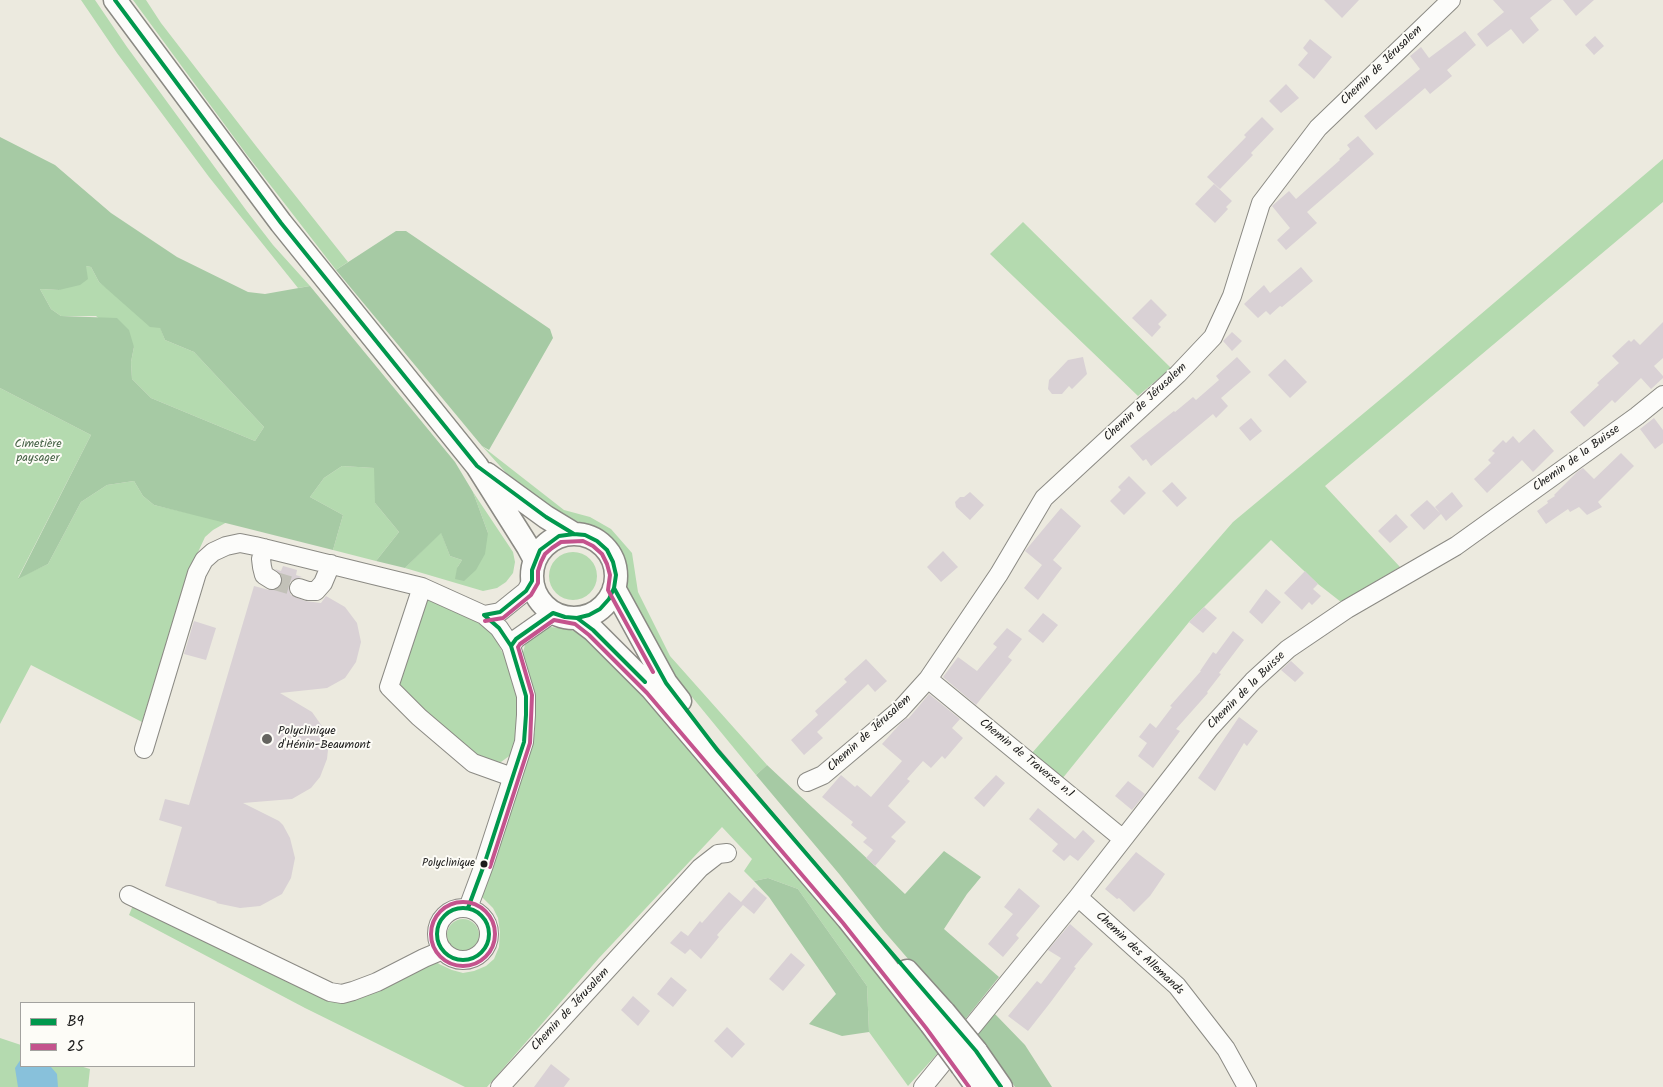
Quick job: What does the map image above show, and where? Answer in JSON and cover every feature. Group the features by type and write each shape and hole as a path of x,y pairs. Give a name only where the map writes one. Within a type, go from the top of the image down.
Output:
{"main road":[{"path":"115,0 281,223 476,466 528,547 536,594 543,605 553,613 565,617 577,618 589,615 609,599 614,588 616,575 614,562 607,550 598,541 574,534 559,536 540,550 533,570"},
{"path":"476,466 546,517 574,534"},
{"path":"614,588 666,683 725,758 892,955 969,1058 1002,1087"},
{"path":"577,618 593,630 652,689 848,919 938,1018"},
{"path":"969,1058 977,1087"}],"street":[{"name":"Chemin de Jérusalem","path":"806,782 823,775 900,710 928,679 999,574 1044,498 1178,374 1213,337 1232,296 1261,203 1318,128 1451,0"},
{"name":"Chemin de la Buisse","path":"923,1087 1078,898 1209,729 1253,681 1288,649 1347,609 1456,546 1637,416 1663,394"},
{"path":"144,749 197,573 204,560 213,552 226,546 240,543 264,548 422,587 484,615 499,628 511,646 526,696 526,715 524,742 468,908"},
{"path":"264,548 261,559 262,567 264,575 272,580"},
{"path":"299,588 316,591 323,583 331,564"},
{"path":"484,615 500,612 526,591 533,570"},
{"path":"422,587 390,687 419,717 473,763 512,777"},
{"path":"511,646 516,639 553,613"},
{"name":"Chemin de Traverse n.1","path":"928,679 1123,839"},
{"name":"Chemin de Jérusalem","path":"500,1087 700,868 718,854 727,853"},
{"path":"129,895 330,992 342,994 354,991 443,950"},
{"name":"Chemin des Allemands","path":"1078,898 1178,986 1226,1049 1247,1087"},
{"path":"458,908 468,908 482,916 487,923 489,931 486,947 480,954 465,960 449,956 443,950 438,942 437,934 438,925 443,917 450,911 458,908"}],"green space":[{"path":"81,0 95,0 246,210 273,245 310,286 298,288 209,177 117,53"},
{"path":"133,0 146,0 161,23 348,262 336,270 247,155"},
{"path":"0,137 55,165 111,213 177,257 248,292 265,294 310,286 455,462 473,492 488,533 485,554 476,570 464,581 455,579 457,568 462,560 450,556 441,533 405,568 376,561 399,532 375,503 374,468 342,466 324,478 310,497 343,515 333,550 154,505 143,496 134,481 107,485 81,502 48,564 18,579 91,435 0,388","holes":["86,266 91,267 99,282 150,327 160,328 165,340 194,352 264,427 255,441 151,398 132,379 131,362 134,347 129,330 117,318 61,316 51,309 40,289 59,290 80,285 88,279"]},
{"path":"1663,159 1663,202 1325,486 1400,567 1341,602 1318,584 1271,540 1189,622 1062,779 1032,753 1233,522 1400,383"},
{"path":"1023,222 1171,368 1138,396 990,254"},
{"path":"396,231 406,231 550,329 553,338 489,450 482,446 336,270"},
{"path":"86,266 91,267 99,282 160,327 165,340 194,352 264,427 255,441 151,398 132,379 131,362 134,347 96,316 61,316 51,309 40,289 59,290"},
{"name":"Cimetière paysager","path":"0,388 91,435 18,578 48,564 81,502 107,485 134,481 143,496 154,505 227,522 205,537 187,576 142,722 31,665 0,724"},
{"path":"482,446 564,510 590,517 611,529 632,553 638,592 670,656 767,765 756,775 665,664 626,589 622,551 608,537 591,527 555,512 508,475"},
{"path":"342,466 375,468 375,503 399,532 376,561 333,550 343,515 310,497 324,478"},
{"path":"473,492 513,552 515,562 513,573 506,582 497,588 483,591 405,568 441,532 450,556 462,560 457,568 488,533"},
{"path":"568,552 578,552 590,559 597,571 597,581 590,593 578,600 568,600 560,596 553,589 549,581 549,571 553,563 560,556"},
{"path":"431,596 475,619 494,636 507,661 519,697 517,738 512,754 501,762 487,761 474,754 425,714 397,683 424,601"},
{"path":"551,627 568,629 588,636 604,650 855,943 938,1053 908,1086 869,1032 867,986 798,889 768,878 754,881 744,871 752,859 722,827 599,958 487,1087 465,1087 305,1008 129,915 134,903 332,1001 435,960 439,964 463,973 486,966 494,959 499,947 500,932 498,918 493,908 482,897 535,731 533,695 522,656 525,645 539,629"},
{"path":"767,765 905,894 944,851 981,877 967,894 944,929 999,977 963,1022 883,930 840,875 756,775"},
{"path":"768,878 798,889 867,986 869,1032 842,1036 809,1024 836,994 769,897 754,881"},
{"path":"463,919 469,920 474,924 478,929 478,941 474,946 469,950 463,951 457,950 452,946 448,941 447,935 448,929 452,924 457,920"},
{"path":"995,1014 1025,1045 1052,1087 1015,1087 978,1034"},
{"path":"0,1038 20,1045 20,1067 83,1067 90,1069 88,1087 0,1087"}],"water":[{"path":"20,1060 20,1067 51,1067 57,1074 58,1087 18,1087 15,1068"}],"building":[{"path":"1324,0 1359,0 1342,18"},
{"path":"1493,0 1552,0 1530,18 1539,30 1523,44 1511,29 1487,47 1477,34 1504,12"},
{"path":"1563,0 1594,0 1576,16"},
{"path":"1465,31 1476,45 1447,70 1452,76 1430,94 1425,88 1376,130 1364,116 1420,69 1410,56 1421,47 1429,58"},
{"path":"1595,36 1604,46 1594,55 1585,45"},
{"path":"1310,39 1332,57 1314,79 1298,65 1308,53 1303,48"},
{"path":"1286,84 1299,98 1281,113 1269,101"},
{"path":"1262,117 1274,129 1251,153 1253,155 1220,189 1207,177 1246,137 1244,135"},
{"path":"1358,136 1374,154 1307,212 1317,223 1286,250 1277,240 1290,228 1272,206 1289,191 1296,199 1340,160 1350,149 1347,145"},
{"path":"1214,184 1232,201 1226,207 1228,209 1215,223 1195,204"},
{"path":"1301,267 1313,281 1270,315 1266,311 1258,318 1244,304 1264,285 1270,293"},
{"path":"1151,299 1167,315 1158,324 1161,327 1152,337 1132,318"},
{"path":"1663,322 1663,358 1654,366 1663,378 1651,389 1641,378 1615,403 1612,400 1584,427 1570,412 1619,363 1612,356 1629,340 1631,342 1634,339 1640,345"},
{"path":"1232,332 1242,341 1232,351 1223,341"},
{"path":"1083,357 1087,374 1072,389 1069,386 1062,394 1052,394 1048,389 1049,380 1068,360"},
{"path":"1237,357 1251,372 1221,398 1228,406 1216,418 1213,414 1151,466 1146,459 1143,461 1130,446 1193,397 1196,400 1219,380 1216,376"},
{"path":"1285,359 1307,382 1290,398 1268,375"},
{"path":"1251,418 1262,431 1250,441 1239,428"},
{"path":"1654,418 1663,430 1663,443 1655,449 1640,429"},
{"path":"1534,429 1554,451 1533,472 1522,460 1487,493 1474,479 1491,463 1488,460 1495,453 1492,451 1503,440 1506,443 1513,436 1519,443"},
{"path":"1621,453 1634,466 1598,502 1602,507 1587,515 1579,507 1570,512 1568,509 1546,524 1537,511 1548,503 1547,501 1555,496 1577,472 1583,468 1594,479"},
{"path":"1129,476 1146,493 1124,515 1110,501 1121,490 1118,487"},
{"path":"1172,482 1187,498 1177,507 1162,491"},
{"path":"970,492 984,505 970,520 956,507 955,502"},
{"path":"1452,492 1463,506 1446,521 1441,514 1424,530 1410,515 1427,500 1440,513 1435,507"},
{"path":"1061,508 1081,526 1053,560 1062,568 1038,600 1024,588 1042,565 1025,551"},
{"path":"1396,514 1408,527 1390,543 1378,531"},
{"path":"943,551 958,567 941,582 927,567"},
{"name":"Polyclinique d'Hénin-Beaumont","path":"283,566 297,570 296,575 302,577 292,580 289,584 291,595 305,601 321,603 326,596 345,607 357,623 361,642 356,662 345,678 327,688 280,693 312,712 324,729 328,750 327,759 320,777 311,788 292,799 243,803 279,821 283,825 290,838 295,858 291,878 282,894 260,906 240,908 216,903 165,886 182,827 159,820 165,799 189,805 254,586 269,590 277,589 283,580 275,569 281,571"},
{"path":"1305,571 1318,584 1313,589 1321,596 1312,605 1309,602 1302,610 1284,593"},
{"path":"1266,589 1281,602 1262,624 1249,612"},
{"path":"1204,607 1217,618 1203,633 1189,622"},
{"path":"1043,613 1058,625 1043,643 1028,631"},
{"path":"194,621 216,628 206,660 184,654"},
{"path":"1007,628 1022,639 1008,657 1012,660 976,705 943,677 958,657 977,671 997,647 993,644"},
{"path":"1233,631 1244,640 1219,673 1221,674 1208,693 1176,729 1180,731 1153,768 1138,756 1147,743 1139,737 1150,723 1156,728 1172,707 1170,706 1201,671 1213,652 1216,654"},
{"path":"866,659 887,681 875,692 868,684 817,732 823,738 804,755 791,740 818,715 815,711 847,682 844,679"},
{"path":"1291,661 1304,673 1295,682 1281,670"},
{"path":"929,694 960,719 952,728 963,738 945,759 942,756 931,768 923,761 907,779 910,781 888,806 906,822 891,837 896,841 875,866 866,858 873,850 863,842 867,838 851,825 853,822 822,797 841,775 871,797 902,761 882,744 900,724 908,719"},
{"path":"1239,717 1258,731 1247,746 1244,743 1215,791 1198,778"},
{"path":"996,775 1005,783 984,807 974,798"},
{"path":"1128,781 1145,794 1132,810 1115,796"},
{"path":"1038,808 1075,839 1083,830 1095,841 1078,861 1070,855 1064,861 1052,851 1058,844 1029,819"},
{"path":"1136,852 1165,874 1150,896 1134,912 1119,898 1117,899 1105,889"},
{"path":"754,887 767,898 754,914 743,905 717,935 719,937 701,959 690,949 685,954 670,943 681,931 688,936 729,892 741,902"},
{"path":"1019,888 1040,906 1016,935 1019,938 1003,957 988,944 1013,914 1004,907"},
{"path":"1070,924 1093,944 1028,1031 1008,1016 1037,981 1041,984 1061,958 1048,950"},
{"path":"791,953 805,965 783,991 769,979"},
{"path":"671,977 687,990 673,1007 657,994"},
{"path":"633,996 650,1011 638,1026 621,1010"},
{"path":"727,1027 745,1044 732,1058 714,1041"},
{"path":"551,1064 570,1079 564,1087 534,1087"}],"tunnel":[{"path":"272,580 299,588"}],"transit line":[{"name":"B9","path":"115,0 281,223 477,466 546,517 574,534"},
{"name":"B9","path":"484,615 500,612 526,591 532,581 532,570 540,550 559,536 585,535 597,541 607,550 613,562 616,575 614,588 609,599 600,609 589,615 577,618 553,613 516,639 511,646"},
{"name":"25","path":"485,621 503,618 531,595 538,583 538,571 541,562 545,554 552,548 561,542 583,541 593,546 602,554 610,575 608,590 653,672"},
{"name":"B9","path":"614,588 666,683 718,751 976,1051 1001,1087"},
{"name":"B9","path":"468,908 524,742 526,715 526,696 511,646 499,628 484,615"},
{"name":"B9","path":"577,618 593,630 645,682"},
{"name":"25","path":"490,867 530,743 532,695 518,647 554,620 575,624 589,635 647,693 843,923 926,1028 969,1087"},
{"name":"25","path":"457,902 469,902 486,911 493,922 495,934 493,946 486,957 469,966 457,966 445,961 436,952 431,940 431,928 436,916 445,907 457,902"},
{"name":"B9","path":"463,908 477,912 485,920 489,934 485,948 477,956 463,960 449,956 441,948 437,934 441,920 449,912 463,908"}],"place":[{"name":"Polyclinique d'Hénin-Beaumont","path":"267,739"},
{"name":"Polyclinique","path":"484,864"}]}
